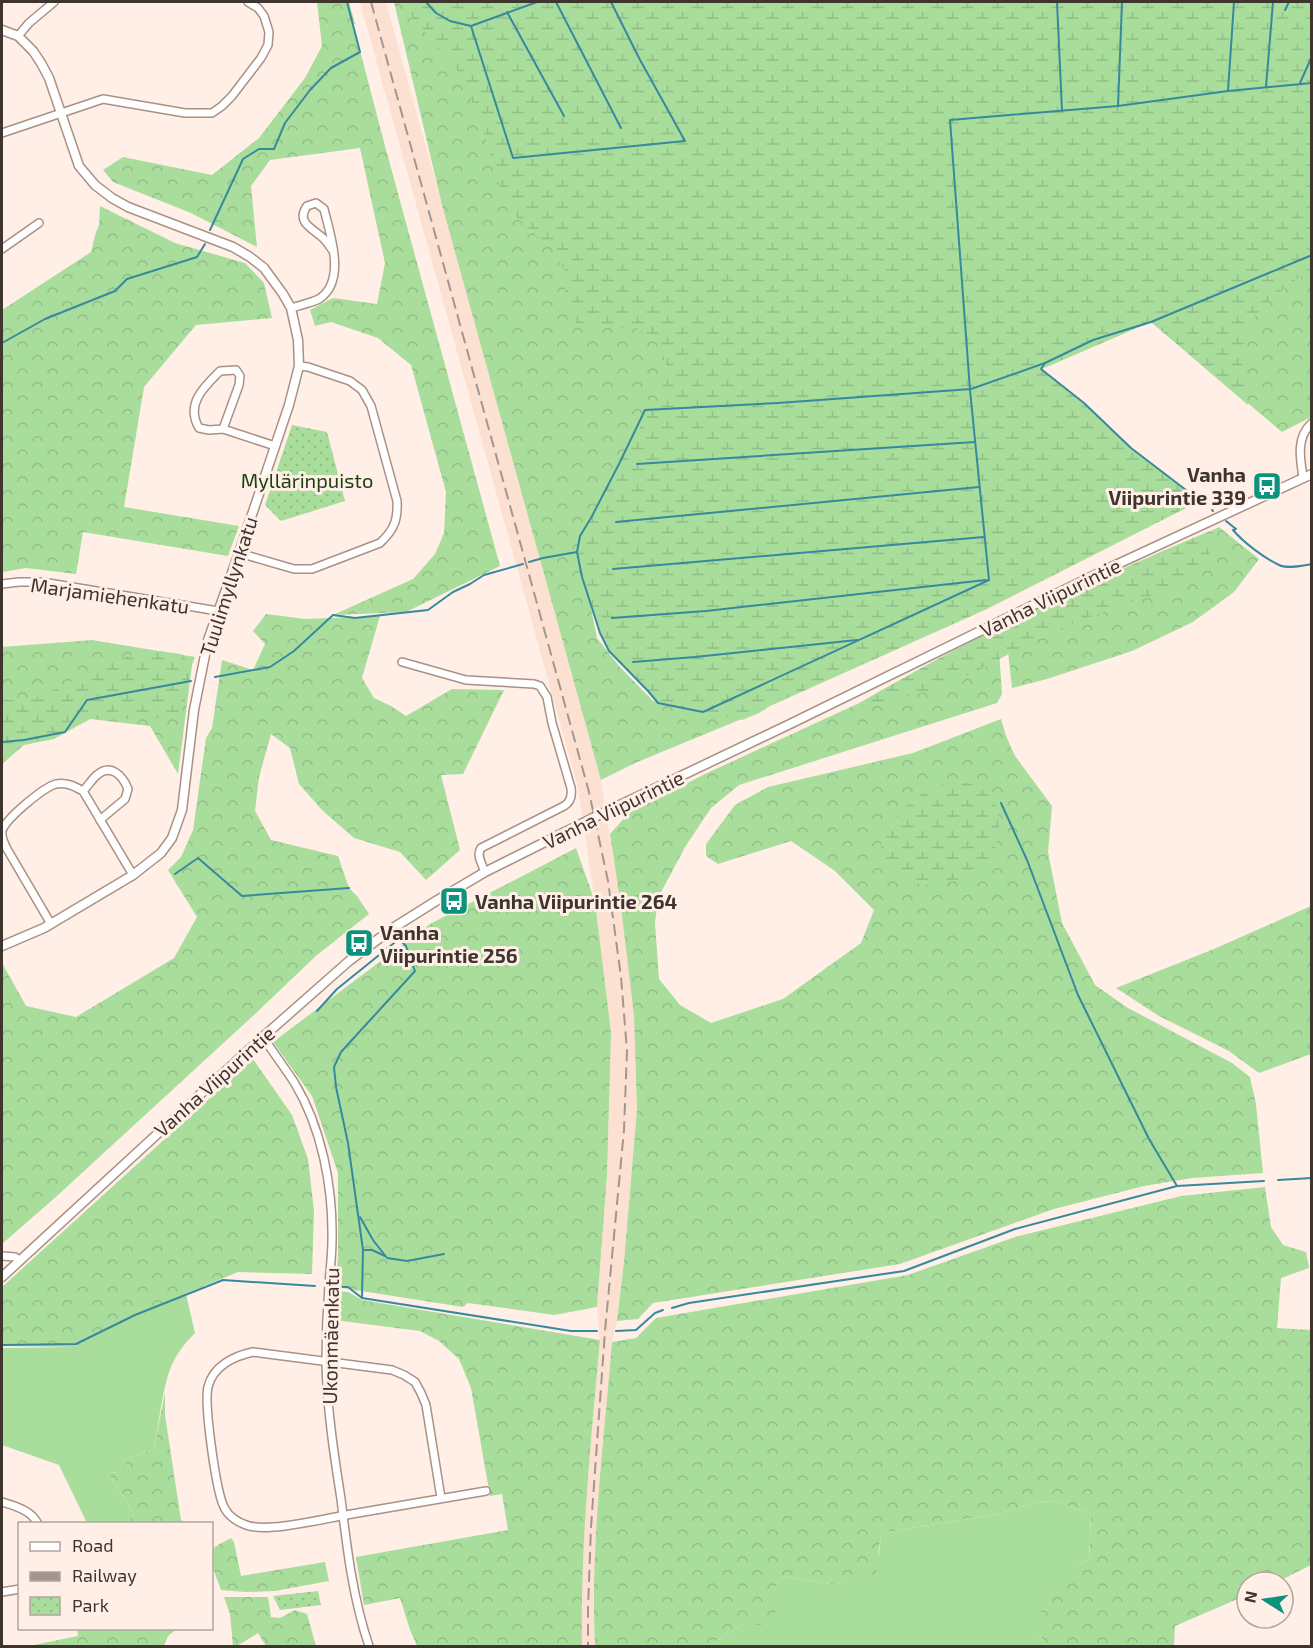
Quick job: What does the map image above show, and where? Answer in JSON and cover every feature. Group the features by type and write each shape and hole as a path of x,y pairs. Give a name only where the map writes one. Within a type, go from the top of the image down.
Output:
{"street":[{"path":"18,36 29,23 54,2"},
{"path":"2,133 103,99 185,113 212,113 232,96 268,45 269,32 264,16 258,8 248,2"},
{"name":"Tuulimyllynkatu","path":"2,30 18,36 41,63 49,78 79,165 95,185 128,207 233,247 250,257 264,268 291,308 298,340 298,366 295,382 208,640 197,687 182,810 171,838 160,853 133,875 51,924 2,946"},
{"path":"291,308 319,298 329,288 334,275 335,261 333,251 324,208 316,203 307,206 303,219 306,225 324,239 333,251"},
{"path":"2,249 39,223"},
{"path":"239,553 294,569 312,569 380,543 395,525 398,515 397,501 371,406 362,390 350,381 308,367 298,366"},
{"path":"223,429 239,385 240,376 236,370 220,371 196,400 193,411 194,420 199,428 223,429 275,446"},
{"path":"1307,475 1300,442 1304,431 1311,423"},
{"name":"Vanha Viipurintie","path":"2,1277 262,1037 349,961 393,928 485,872 599,815 1096,574 1307,475"},
{"name":"Marjamiehenkatu","path":"2,584 42,582 218,611"},
{"path":"402,662 466,680 534,684 540,686 546,697 571,788 570,800 564,806 481,848 478,853 485,872"},
{"path":"83,791 98,773 116,772 124,779 128,789 125,799 100,820"},
{"path":"51,924 2,838 2,830 8,820 46,789 55,784 65,784 73,785 83,791 133,875"},
{"name":"Ukonmäenkatu","path":"262,1037 295,1083 309,1113 321,1146 332,1202 333,1242 326,1362 329,1419 354,1588 369,1647"},
{"path":"2,1256 15,1257 20,1260"},
{"path":"441,1498 426,1405 415,1382 404,1375 392,1370 253,1352 238,1355 224,1364 208,1386 207,1409 219,1494 225,1509 247,1526 264,1528 486,1491"},
{"path":"2,1502 24,1510 37,1522"},
{"path":"2,1592 18,1589"}],"shaded area":[{"path":"360,2 386,2 601,780 621,907 634,1016 637,1109 624,1262 617,1321 612,1342 596,1533 595,1646 582,1646 581,1608 584,1521 600,1340 597,1307 607,1175 611,1032 595,902 578,788"}],"green space":[{"path":"317,2 349,2 385,146 500,566 406,612 333,615 413,579 435,554 444,533 446,492 411,365 378,338 331,322 315,326 310,310 333,298 377,304 385,263 360,148 270,160 251,186 257,247 191,213 113,182 103,170 123,157 212,175 259,138 305,78 322,46"},
{"path":"394,2 1311,2 1311,417 1282,432 1151,322 1042,369 627,447 578,543 597,638 619,666 653,701 663,702 743,683 766,709 635,763 601,780 442,205"},
{"path":"401,2 1311,2 1311,270 1264,305 1251,321 1242,368 1248,405 1151,322 1093,340 1045,363 1041,369 1084,403 1131,448 1200,501 987,609 742,720 661,705 609,651 600,633 582,577 577,552 580,536 627,447 657,402 666,364 660,344 636,328 605,328 576,323 565,303 565,272 553,249 538,239 519,220 503,197 480,120 462,78 451,61"},
{"path":"100,206 175,243 245,263 264,283 272,318 196,325 144,387 124,507 239,526 228,556 83,532 76,574 26,568 2,572 2,310 91,252 99,225"},
{"name":"Myllärinpuisto","path":"292,425 327,432 345,501 281,521 265,505"},
{"path":"1219,527 1259,559 1234,592 1193,622 1132,651 1012,688 1006,633"},
{"path":"1210,531 1216,534 1208,557 1197,572 1179,584 1049,633 949,684 913,695 851,708 938,659 1028,613"},
{"path":"266,614 305,619 380,616 362,678 374,698 406,716 452,689 504,690 463,774 441,775 460,850 426,880 400,852 354,838 323,811 299,784 290,748 271,734 259,777 255,811 271,840 338,856 349,888 369,914 317,955 2,1244 2,963 26,1006 76,1017 174,958 197,917 168,870 181,857 193,830 206,738 212,728 222,660 253,670 265,644 253,631"},
{"path":"998,636 1002,694 997,703 739,785 711,808 685,847 658,898 655,923 659,979 680,1005 711,1023 783,999 861,943 874,910 835,871 791,841 718,864 706,856 706,844 735,805 768,787 913,753 1001,719 1015,756 1052,806 1048,852 1062,923 1095,985 1128,1008 1232,1063 1250,1077 1256,1104 1263,1173 1192,1178 1144,1186 1054,1209 900,1264 653,1303 638,1319 617,1321 637,1109 634,1016 610,834 629,813 705,774 918,676"},
{"path":"92,640 195,657 192,665 178,774 150,726 90,719 54,739 24,745 2,764 2,647"},
{"path":"158,651 181,654 192,665 186,698 179,712 155,719 90,719 55,736 2,749 2,699 20,701 40,696 137,653"},
{"path":"950,782 977,786 994,802 998,812 999,835 985,866 959,880 928,885 906,879 886,869 880,860 880,852 886,834 896,817 916,798"},
{"path":"576,848 595,902 611,1032 607,1175 597,1307 554,1315 468,1303 463,1307 336,1287 338,1173 312,1096 273,1042 430,924"},
{"path":"1311,906 1311,1054 1259,1073 1229,1051 1159,1016 1116,988 1214,949"},
{"path":"253,1059 292,1115 308,1159 314,1211 312,1274 238,1272 141,1312 75,1347 2,1346 2,1287"},
{"path":"1265,1187 1271,1227 1283,1245 1306,1252 1309,1268 1281,1278 1277,1328 1311,1330 1311,1565 1295,1573 1295,1570 1235,1570 1235,1600 1175,1626 1174,1646 1047,1646 1037,1631 1041,1611 1075,1567 1089,1559 1091,1514 1056,1502 1039,1501 998,1514 881,1533 875,1582 844,1577 836,1585 783,1576 773,1591 781,1606 762,1626 746,1622 709,1646 595,1646 596,1532 612,1342 636,1338 656,1318 908,1275 1015,1237 1181,1196"},
{"path":"335,1291 348,1292 362,1300 600,1340 584,1531 582,1646 417,1646 400,1598 364,1605 356,1557 508,1530 502,1494 490,1496 471,1388 459,1359 439,1341 420,1331 334,1320"},
{"path":"186,1294 195,1333 182,1348 171,1367 163,1396 154,1449 129,1458 119,1472 108,1473 134,1514 128,1522 87,1522 59,1465 2,1445 2,1348 75,1347 157,1302"},
{"path":"165,1392 165,1415 181,1520 184,1522 128,1522 134,1514 108,1473 119,1472 129,1458 154,1449"},
{"path":"1039,1501 1056,1502 1091,1514 1089,1559 1075,1567 1037,1631 1047,1646 709,1646 746,1622 783,1576 836,1585 844,1577 879,1555 881,1533 998,1514"},
{"path":"231,1538 234,1542 241,1576 325,1562 329,1581 275,1591 221,1590 213,1569 213,1550"},
{"path":"318,1591 321,1605 280,1610 273,1596"},
{"path":"224,1597 268,1597 271,1617 280,1618 295,1610 307,1614 316,1646 266,1646 258,1633 237,1646 233,1646 230,1614"},
{"path":"77,1630 176,1630 168,1636 164,1646 29,1646 78,1636"}],"waterway":[{"path":"210,230 243,159 259,149 274,149 285,123 310,90 331,68 360,52 347,2"},
{"path":"426,2 436,13 450,21 471,26 537,2"},
{"path":"556,2 621,128"},
{"path":"471,26 513,158 685,141 611,2"},
{"path":"1057,2 1062,111"},
{"path":"1118,106 1122,2"},
{"path":"1228,91 1234,2"},
{"path":"1266,87 1273,2"},
{"path":"1285,10 1289,2"},
{"path":"507,12 564,116"},
{"path":"1300,83 1312,56"},
{"path":"989,580 970,390 950,120 1118,106 1228,91 1312,83"},
{"path":"2,343 45,319 115,291 127,279 197,257 205,244"},
{"path":"989,580 703,712 658,703 609,651 600,633 582,577 577,552 580,536 645,410 971,389 1045,363 1093,340 1151,322 1312,255"},
{"path":"1045,363 1041,369 1084,403 1131,448 1203,503"},
{"path":"637,464 975,442"},
{"path":"616,522 979,487"},
{"path":"1226,521 1236,529 1233,530 1248,545 1279,565 1290,567 1312,564"},
{"path":"613,569 984,537"},
{"path":"529,562 577,552"},
{"path":"215,677 270,667 294,651 333,615 355,618 428,610 453,592 484,575 523,564"},
{"path":"612,618 706,611 986,580"},
{"path":"633,662 857,640"},
{"path":"2,742 65,732 87,700 191,681"},
{"path":"1001,803 1027,860 1078,995 1149,1139 1177,1186"},
{"path":"175,874 198,858 242,896 349,888"},
{"path":"317,1011 337,989 399,939 406,946 415,971 341,1052 334,1067 348,1143 363,1250 362,1298"},
{"path":"1278,1180 1312,1178"},
{"path":"672,1308 689,1303 904,1271 1015,1229 1177,1186 1264,1181"},
{"path":"360,1217 387,1258 407,1261 444,1254"},
{"path":"365,1250 372,1250 385,1256"},
{"path":"2,1345 76,1344 135,1315 223,1280 315,1286"},
{"path":"336,1287 348,1287 362,1298 571,1331 597,1331"},
{"path":"616,1331 636,1330 655,1313 663,1310"}],"railway":[{"path":"371,2 589,792 608,881 621,977 627,1051 624,1130 605,1331 591,1527 588,1646"}],"place":[{"name":"Vanha Viipurintie 339","path":"1267,486"},
{"name":"Vanha Viipurintie 264","path":"454,901"},
{"name":"Vanha Viipurintie 256","path":"359,943"}]}
